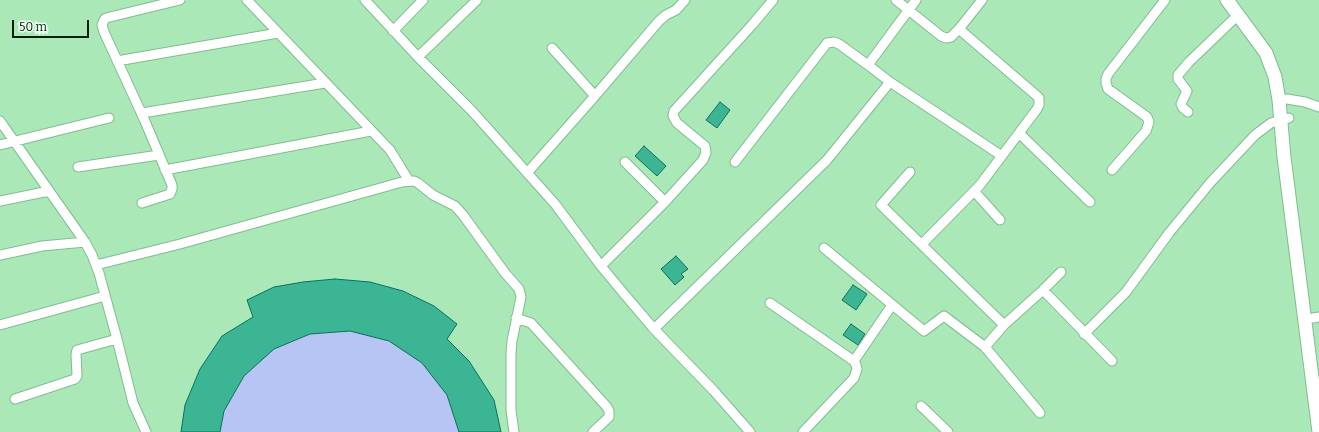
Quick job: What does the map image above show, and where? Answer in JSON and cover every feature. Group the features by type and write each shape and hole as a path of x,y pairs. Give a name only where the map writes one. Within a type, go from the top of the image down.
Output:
{"street":[{"path":"142,203 170,194 172,185 142,113 117,61 102,25 104,20 180,0"},
{"path":"247,0 371,132 390,150 409,181"},
{"path":"365,0 418,57 472,111 554,204 601,266 654,329 714,391 750,432"},
{"path":"394,31 423,0"},
{"path":"418,57 477,0"},
{"path":"527,173 659,22 666,15 676,10 685,0"},
{"path":"601,266 666,202 700,164 706,153 703,144 677,123 673,116 674,111 773,0"},
{"path":"896,0 944,38 950,37 959,29 982,0"},
{"path":"868,65 916,0"},
{"path":"1112,170 1146,132 1149,122 1147,117 1108,89 1106,79 1108,74 1165,0"},
{"path":"1227,0 1266,53 1271,64 1284,119 1316,318 1319,364"},
{"path":"1238,0 1273,49 1283,75 1287,99 1284,119 1284,157 1319,432"},
{"path":"1188,112 1181,104 1187,91 1178,79 1178,75 1189,62 1238,14"},
{"path":"922,244 987,177 1039,105 1039,98 959,29"},
{"path":"117,61 278,33"},
{"path":"735,162 827,43 834,42 839,44 890,82 1002,156"},
{"path":"552,48 595,96"},
{"path":"654,329 827,160 890,82"},
{"path":"142,113 325,83"},
{"path":"1287,99 1305,102 1319,107"},
{"path":"0,145 109,118"},
{"path":"1084,334 1126,292 1169,233 1210,183 1255,135 1271,123 1284,119"},
{"path":"0,121 85,242 96,265 134,403 146,432"},
{"path":"165,170 371,132"},
{"path":"1019,133 1090,202"},
{"path":"78,167 159,155"},
{"path":"625,162 666,202"},
{"path":"910,172 881,205 1004,325"},
{"path":"96,265 180,244 409,181 418,183 433,195 455,206 519,289 520,297 511,353 511,404 514,432"},
{"path":"0,201 49,191"},
{"path":"974,191 1000,220"},
{"path":"0,255 42,246 85,242"},
{"path":"824,248 924,331 944,316 984,347 1040,413"},
{"path":"984,347 1004,325 1061,272"},
{"path":"1043,290 1112,362"},
{"path":"0,325 105,296"},
{"path":"770,303 854,361 857,369 854,378 803,432"},
{"path":"854,361 892,305"},
{"path":"516,318 531,323 607,408 609,411 609,417 593,432"},
{"path":"15,399 76,379 77,350 117,338"},
{"path":"921,406 948,432"}],"shaded area":[{"path":"335,279 370,282 403,291 434,306 457,324 447,339 469,361 494,400 501,432 181,432 185,405 200,369 222,336 253,317 247,300 274,287"}],"building":[{"path":"720,102 730,110 717,128 706,120"},
{"path":"644,146 666,166 657,176 635,156"},
{"path":"676,256 688,269 681,274 684,277 675,285 661,269"},
{"path":"335,279 370,282 403,291 434,306 457,324 447,339 469,361 494,400 501,432 459,432 447,395 422,363 389,341 350,331 310,334 274,349 244,376 224,411 220,432 181,432 185,405 200,369 222,336 253,317 247,300 274,287"},
{"path":"853,285 867,294 856,310 842,300"},
{"path":"851,324 865,334 858,345 843,335"}]}
